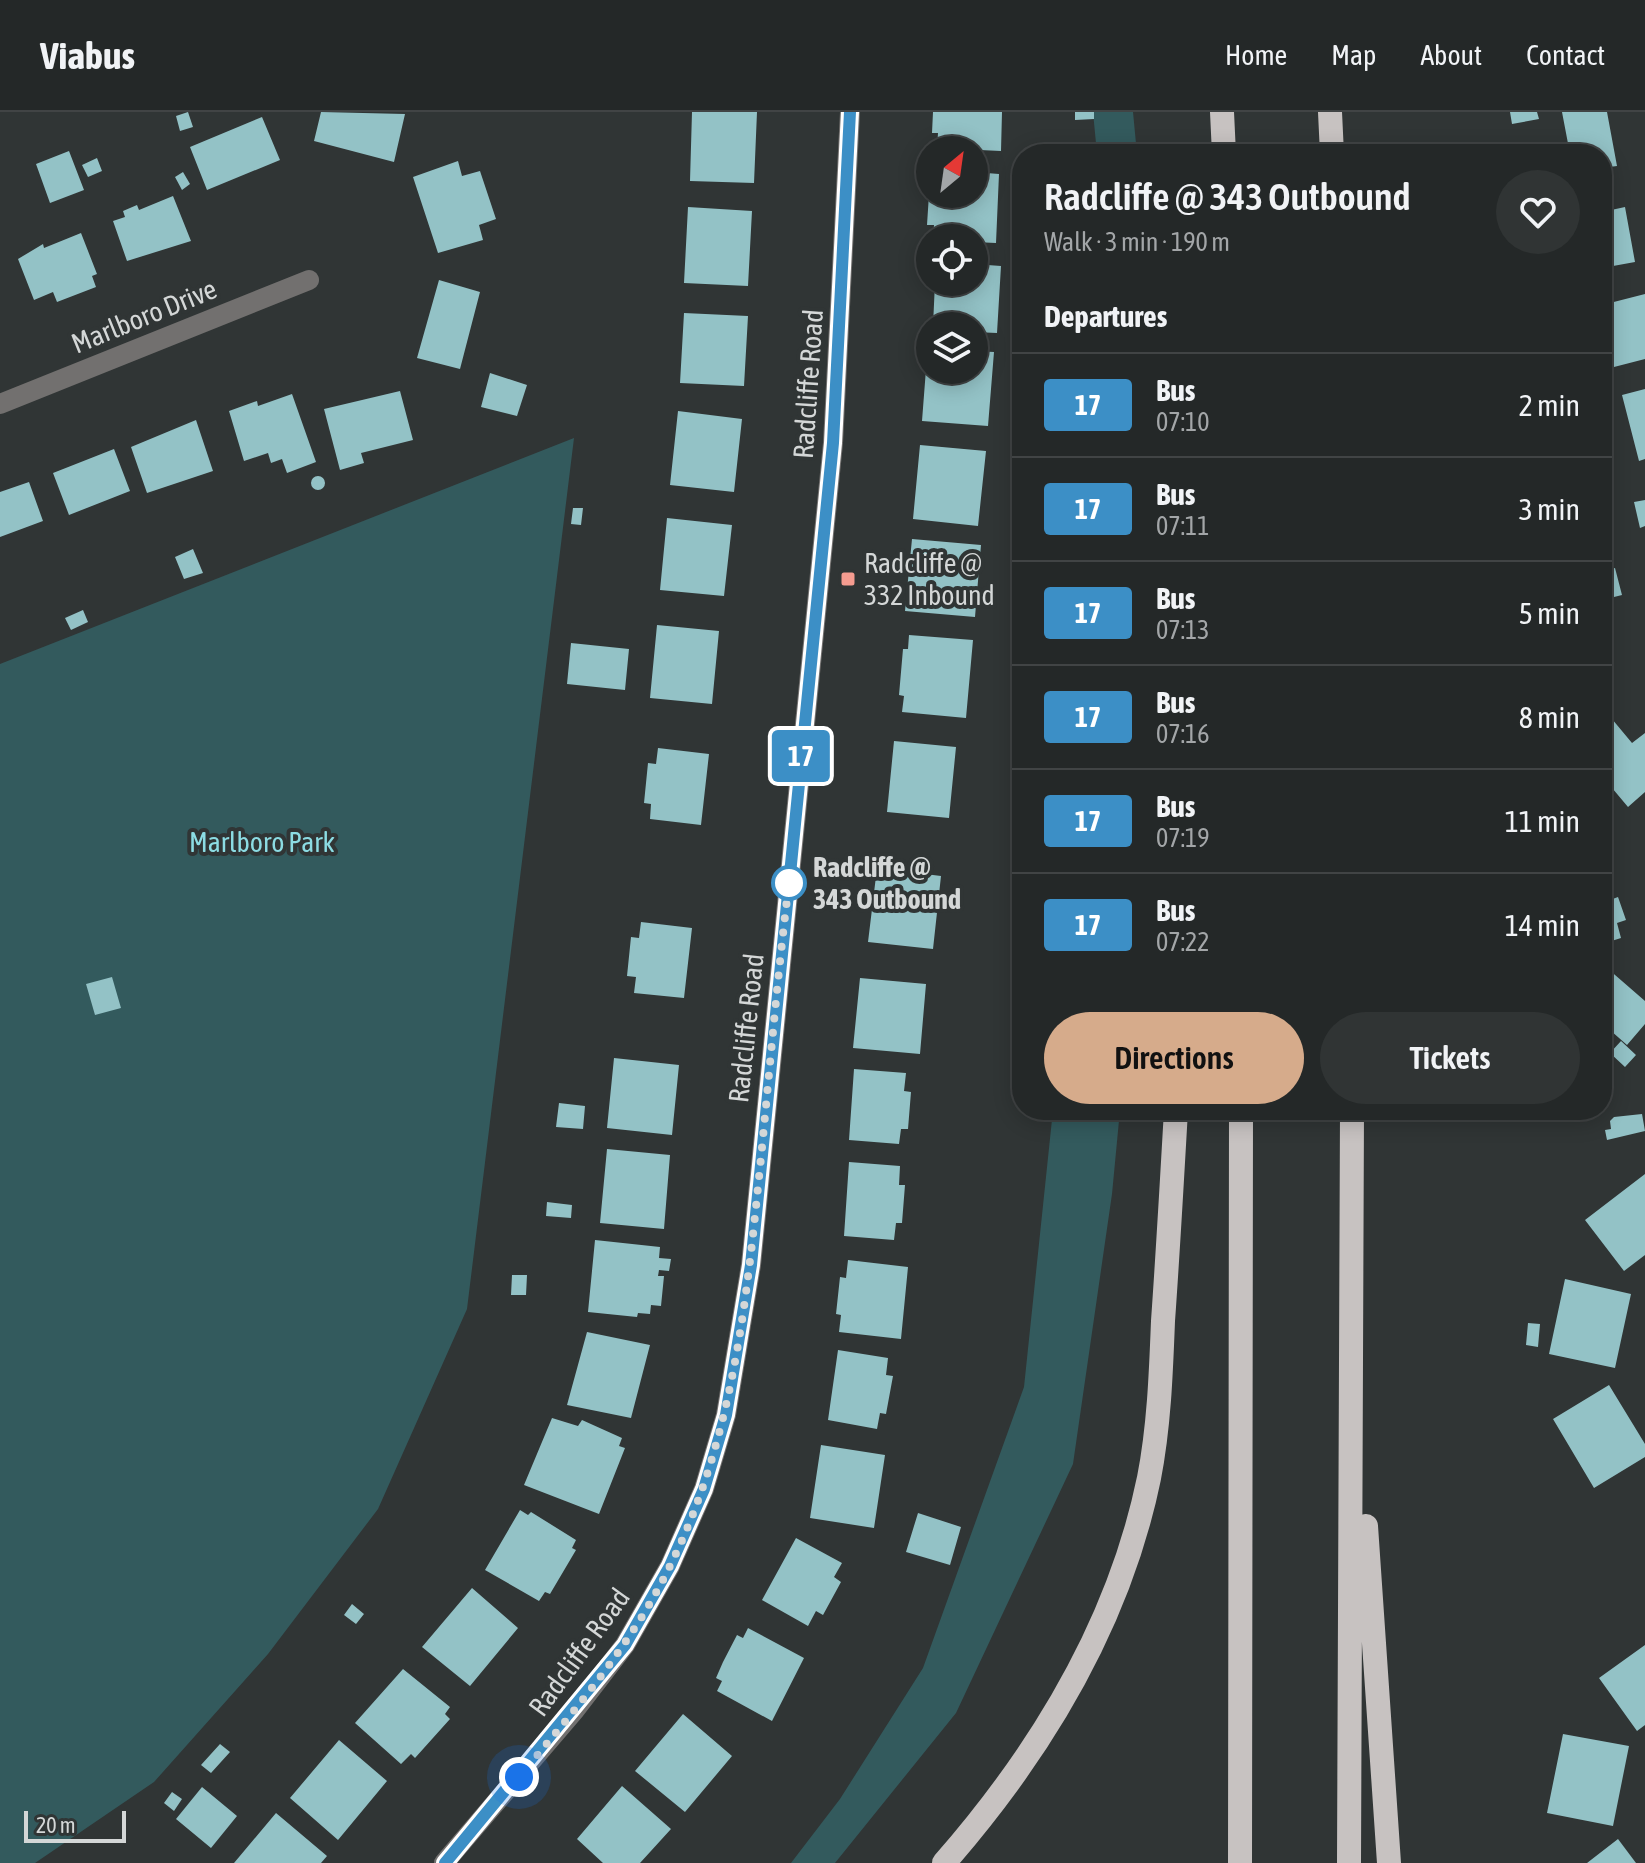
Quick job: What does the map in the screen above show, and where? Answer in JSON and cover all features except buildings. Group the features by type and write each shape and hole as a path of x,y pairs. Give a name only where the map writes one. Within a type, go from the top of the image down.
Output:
{"highway":[{"path":"1222,112 1224,144"},
{"path":"1330,112 1332,144"},
{"path":"944,1863 985,1816 1035,1747 1076,1679 1110,1604 1135,1529 1149,1478 1159,1400 1175,1120"},
{"path":"1240,1863 1241,1120"},
{"path":"1349,1863 1352,1120"},
{"path":"1353,1334 1389,1863"}],"street":[{"name":"Radcliffe Road","path":"444,1863 625,1645 670,1566 704,1489 726,1415 751,1265 833,443 850,112"},
{"name":"Marlboro Drive","path":"0,404 309,280"}],"green space":[{"path":"1093,112 1133,112 1136,144 1096,144"},
{"name":"Marlboro Park","path":"574,438 467,1309 378,1509 268,1654 154,1782 35,1863 0,1863 0,664"},
{"path":"1052,1120 1119,1120 1112,1194 1073,1464 956,1713 835,1863 791,1863 840,1799 923,1668 1024,1387"}],"bus line":[{"name":"17","path":"445,1863 575,1710 625,1645 670,1566 704,1489 726,1415 751,1265 833,443 850,112"}],"place":[{"name":"Radcliffe @ 332 Inbound","path":"848,579"},
{"name":"Radcliffe @ 343 Outbound","path":"789,883"}],"route":[{"path":"519,1777 625,1645 670,1566 704,1489 726,1415 744,1321 789,883"}]}
